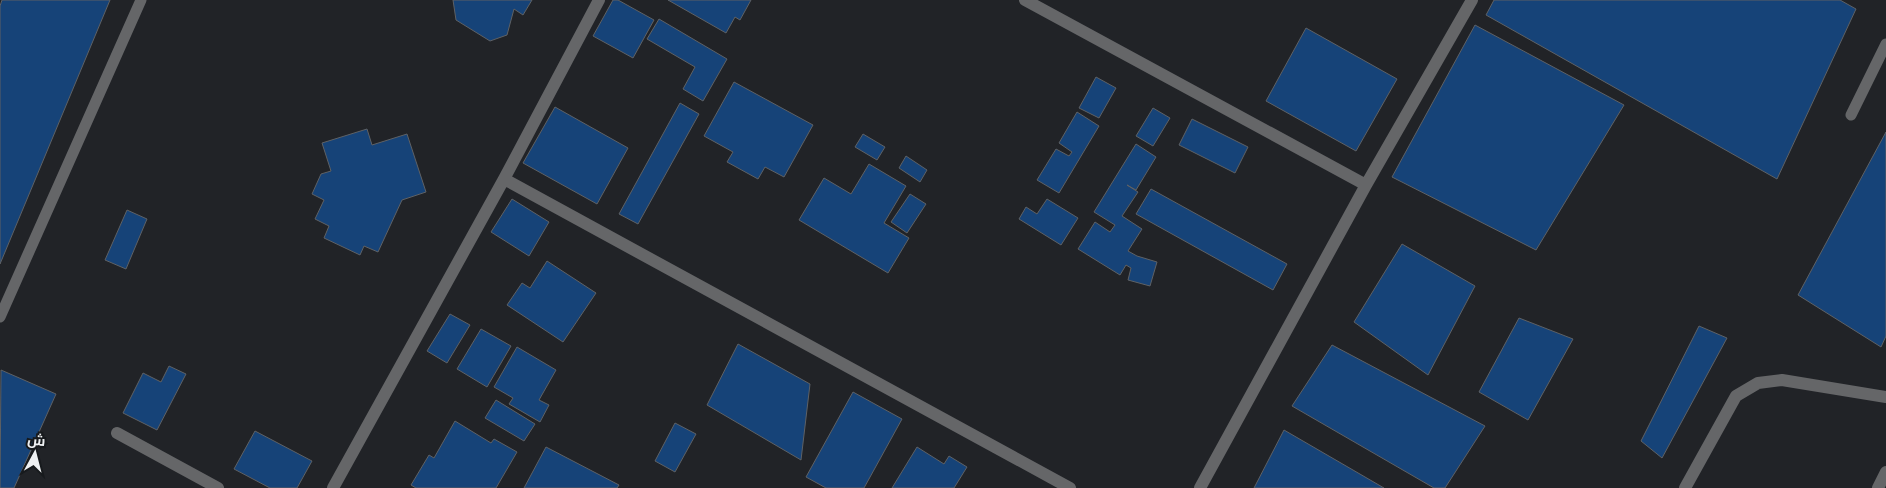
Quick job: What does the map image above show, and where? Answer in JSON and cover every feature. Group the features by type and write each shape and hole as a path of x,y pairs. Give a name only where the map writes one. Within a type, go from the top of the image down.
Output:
{"street":[{"path":"332,488 504,179 600,0"},
{"path":"1026,0 1366,185"},
{"path":"1200,488 1366,185 1472,0"},
{"path":"504,179 1070,488"},
{"path":"1685,488 1736,396 1758,383 1782,380 1886,397"},
{"path":"117,433 218,488"},
{"path":"1878,488 1886,472"}],"lane":[{"path":"0,317 141,0"},
{"path":"1851,115 1886,44"}],"building":[{"path":"2,0 110,0 0,264 0,6"},
{"path":"453,0 532,0 523,15 514,9 507,35 490,41 456,20"},
{"path":"613,0 618,0 654,20 633,58 593,36"},
{"path":"668,0 751,0 740,20 735,17 726,33"},
{"path":"1494,0 1840,0 1856,9 1777,179 1486,15"},
{"path":"659,19 727,59 703,101 683,89 695,67 647,39"},
{"path":"1475,25 1624,105 1536,250 1392,177"},
{"path":"1306,28 1397,79 1356,151 1266,101"},
{"path":"1096,77 1116,88 1099,118 1079,108"},
{"path":"734,82 813,125 784,177 765,167 758,179 727,162 733,152 704,136"},
{"path":"680,103 699,114 638,224 619,214"},
{"path":"555,107 628,148 597,204 523,163"},
{"path":"1153,108 1170,118 1153,146 1136,136"},
{"path":"1077,112 1099,126 1059,193 1037,180 1056,149 1069,156 1072,152 1059,143"},
{"path":"1192,119 1248,147 1235,173 1179,145"},
{"path":"367,129 372,145 407,134 426,192 402,200 378,252 364,246 360,255 324,238 329,226 315,219 324,200 312,194 321,174 331,171 322,143"},
{"path":"1886,132 1886,336 1881,347 1798,295"},
{"path":"863,134 885,147 877,160 855,147"},
{"path":"1136,144 1156,157 1136,190 1127,185 1138,192 1122,216 1142,229 1128,251 1157,262 1150,286 1128,280 1131,268 1126,265 1120,275 1078,249 1095,222 1110,232 1115,225 1094,212"},
{"path":"906,156 927,170 920,182 899,168"},
{"path":"869,164 906,186 884,223 909,238 888,273 799,220 824,178 851,194"},
{"path":"1151,189 1287,264 1273,290 1136,214"},
{"path":"910,194 926,204 907,233 891,222"},
{"path":"512,199 549,222 529,256 491,232"},
{"path":"1047,199 1078,218 1061,245 1019,219 1026,207 1037,214"},
{"path":"127,210 147,219 126,269 105,260"},
{"path":"1402,244 1475,286 1428,375 1354,322"},
{"path":"547,261 596,293 563,342 507,305 522,283 530,288"},
{"path":"450,314 470,325 447,363 427,351"},
{"path":"1519,318 1573,339 1528,420 1479,392"},
{"path":"1699,326 1727,338 1662,458 1641,441"},
{"path":"481,329 511,346 487,387 457,369"},
{"path":"738,344 810,384 801,460 707,405"},
{"path":"1332,345 1485,426 1445,488 1434,488 1292,406"},
{"path":"517,347 556,370 539,400 549,405 540,422 509,404 513,398 494,387"},
{"path":"169,366 186,374 157,430 123,413 143,373 161,382"},
{"path":"1,370 56,394 14,488 0,488"},
{"path":"853,392 902,419 864,488 826,488 806,477"},
{"path":"496,400 535,424 524,441 485,418"},
{"path":"455,421 491,443 494,439 517,452 496,488 416,488 411,485 429,455 434,458"},
{"path":"675,423 696,434 675,472 655,461"},
{"path":"1284,430 1384,488 1254,488"},
{"path":"255,431 312,461 297,488 270,488 234,469"},
{"path":"546,447 619,485 617,488 524,488"},
{"path":"917,447 944,464 949,456 967,467 954,488 892,488"}]}
